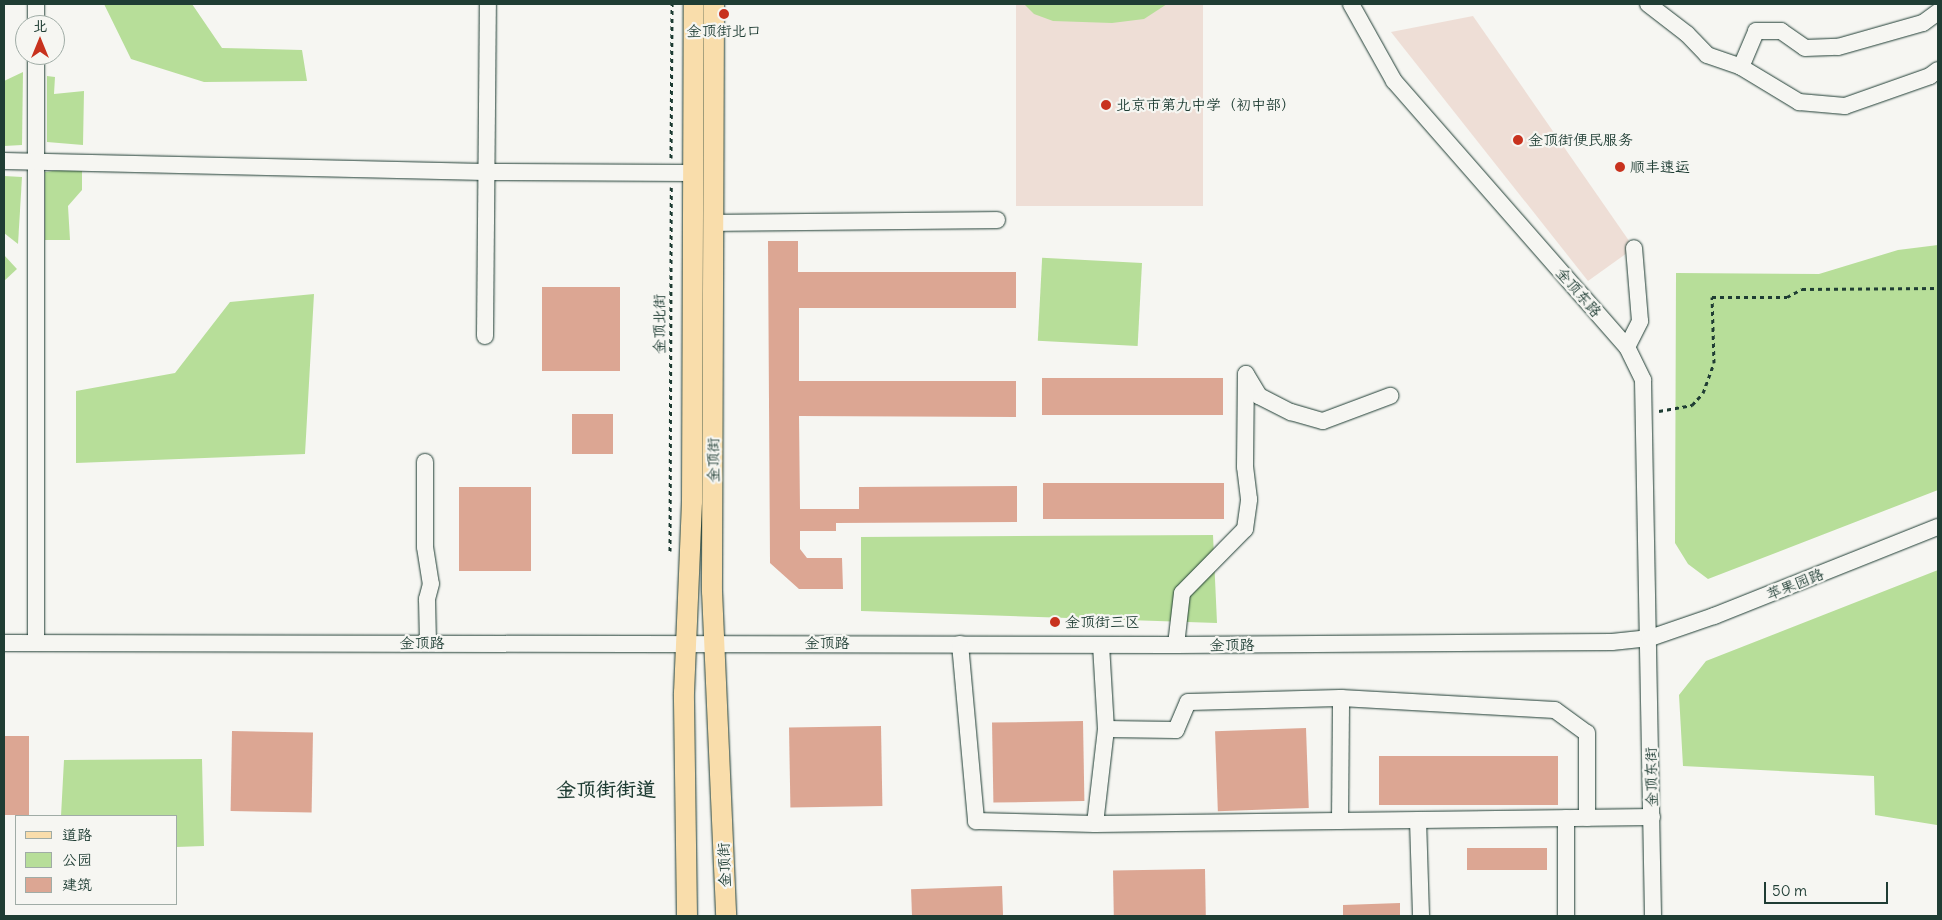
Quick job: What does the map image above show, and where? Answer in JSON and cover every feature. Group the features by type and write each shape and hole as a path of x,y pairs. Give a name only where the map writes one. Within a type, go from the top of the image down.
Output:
{"main road":[{"name":"金顶街","path":"687,916 684,693 692,501 694,4"},
{"name":"金顶街","path":"714,4 712,591 726,916"}],"street":[{"path":"485,336 488,4"},
{"name":"金顶东路","path":"1351,4 1394,80 1627,347 1643,380 1650,638"},
{"path":"1648,4 1688,34 1707,56 1741,67 1799,102 1845,106 1930,76 1938,70"},
{"path":"1741,67 1756,31 1781,31 1805,48 1838,47 1923,23 1938,12"},
{"path":"36,65 36,643"},
{"path":"4,161 485,172 671,171 693,173"},
{"path":"714,223 997,220"},
{"path":"1627,347 1640,321 1634,248"},
{"path":"1176,645 1182,593 1245,529 1248,499 1245,467 1246,374 1259,396 1291,412 1323,421 1390,396"},
{"path":"425,462 425,547 431,584 427,599 428,643"},
{"name":"苹果园路","path":"1650,638 1714,616 1938,527"},
{"name":"金顶路","path":"4,643 715,642 1176,645 1612,642 1650,638"},
{"name":"金顶东街","path":"1650,638 1653,916"},
{"path":"960,644 976,821 1095,824 1652,817"},
{"path":"1095,824 1106,729 1101,645"},
{"path":"1106,729 1176,730 1188,702 1340,698 1555,710 1587,733 1587,818"},
{"path":"1340,698 1340,820"},
{"path":"1566,818 1566,916"},
{"path":"1418,820 1421,916"}],"path":[{"name":"金顶北街","path":"670,559 672,4"},
{"path":"1644,413 1692,405 1702,393 1714,363 1712,297 1787,298 1802,289 1938,288"}],"shaded area":[{"name":"北京市第九中学（初中部）","path":"1016,4 1203,4 1203,206 1016,206"},
{"name":"金顶街便民服务","path":"1473,16 1634,248 1588,281 1391,32"}],"green space":[{"path":"104,4 192,4 222,48 302,50 307,81 204,82 131,59"},
{"path":"1024,4 1167,4 1144,19 1112,23 1053,21 1034,14"},
{"path":"23,72 22,145 4,146 4,81"},
{"path":"47,76 55,77 54,94 84,91 83,145 47,142"},
{"path":"82,167 82,190 68,206 70,240 45,240 45,172"},
{"path":"4,176 22,177 18,244 4,233"},
{"path":"1938,245 1938,490 1708,579 1688,564 1675,543 1676,273 1819,274 1898,250"},
{"path":"4,255 17,269 4,281"},
{"path":"1042,258 1142,263 1138,346 1038,341"},
{"path":"314,294 305,454 76,463 76,391 175,373 230,302"},
{"path":"1213,535 1217,623 861,611 861,537"},
{"path":"1938,570 1938,831 1937,825 1875,815 1874,776 1683,766 1679,695 1706,661"},
{"path":"202,759 204,846 178,847 178,815 61,815 64,760"}],"building":[{"path":"768,241 798,241 798,272 1016,272 1016,308 799,308 799,381 1016,381 1016,417 799,416 800,509 859,509 859,487 1017,486 1017,522 836,523 836,531 800,531 800,549 807,558 842,558 843,589 799,589 770,563"},
{"path":"542,287 620,287 620,371 542,371"},
{"path":"1042,378 1223,378 1223,415 1042,415"},
{"path":"572,414 613,414 613,454 572,454"},
{"path":"1043,483 1224,483 1224,519 1043,519"},
{"path":"459,487 531,487 531,571 459,571"},
{"path":"1083,721 1084,801 993,803 992,723"},
{"path":"881,726 882,806 790,808 789,728"},
{"path":"1306,728 1309,808 1218,811 1215,731"},
{"path":"232,731 313,732 312,812 231,811"},
{"path":"4,736 29,736 29,815 4,815"},
{"path":"1379,756 1558,756 1558,805 1379,805"},
{"path":"1467,848 1547,848 1547,870 1467,870"},
{"path":"1205,869 1206,916 1114,916 1113,871"},
{"path":"1002,886 1003,916 912,916 911,889"},
{"path":"1400,903 1400,916 1343,916 1343,905"}],"place":[{"name":"金顶街北口","path":"724,14"},
{"name":"北京市第九中学（初中部）","path":"1106,105"},
{"name":"金顶街便民服务","path":"1518,140"},
{"name":"顺丰速运","path":"1620,167"},
{"name":"金顶街三区","path":"1055,622"}],"district":[{"name":"金顶街街道","path":"606,788"}]}
